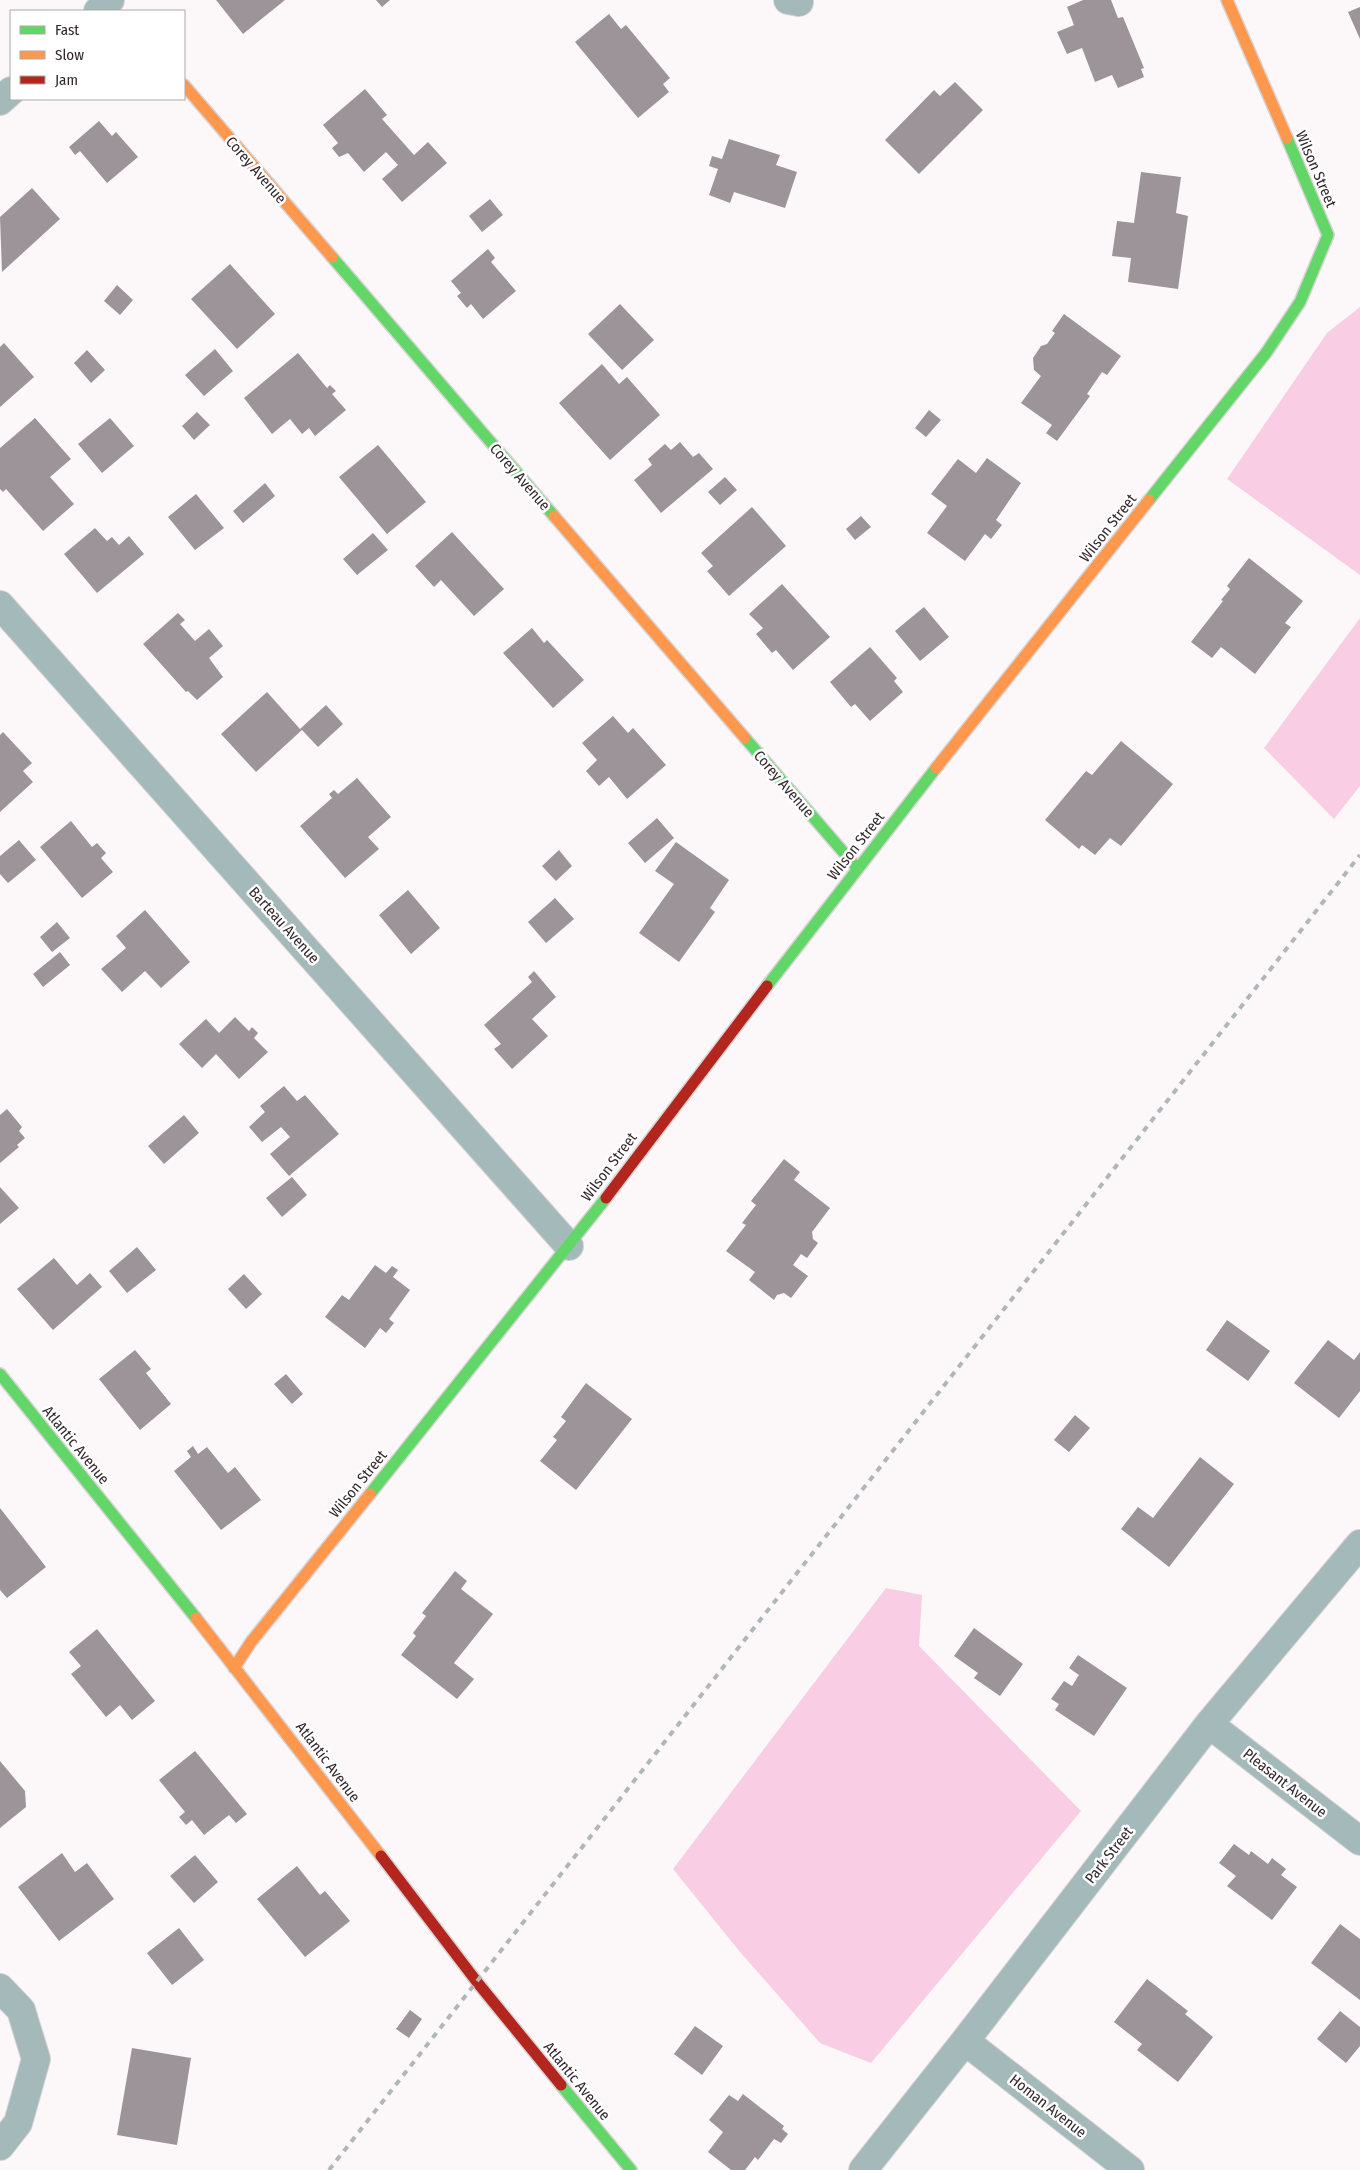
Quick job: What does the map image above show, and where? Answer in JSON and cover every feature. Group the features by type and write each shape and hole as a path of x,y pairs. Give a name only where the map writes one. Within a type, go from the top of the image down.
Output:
{"street":[{"path":"99,10 111,0 119,10"},
{"name":"Wilson Street","path":"234,1668 258,1634 569,1246 857,868 1266,353 1300,302 1328,236 1227,0"},
{"name":"Corey Avenue","path":"185,86 857,868"},
{"path":"0,101 10,91"},
{"name":"Barteau Avenue","path":"0,605 569,1246"},
{"name":"Atlantic Avenue","path":"0,1374 234,1668 253,1689 477,1982 631,2170"},
{"name":"Park Street","path":"863,2170 1210,1724 1360,1544"},
{"name":"Pleasant Avenue","path":"1210,1724 1360,1841"},
{"path":"0,1988 21,2010 36,2059 18,2123 0,2146"},
{"name":"Homan Avenue","path":"965,2041 1130,2170"}],"shaded area":[{"path":"1360,307 1360,575 1227,479 1327,333"},
{"path":"1360,618 1360,786 1334,819 1264,748"},
{"path":"886,1588 922,1595 919,1646 1081,1811 871,2063 820,2043 740,1952 673,1869"}],"building":[{"path":"216,0 285,0 243,34"},
{"path":"376,0 390,0 382,7"},
{"path":"1083,0 1111,0 1118,18 1123,17 1144,68 1141,69 1144,77 1118,88 1112,75 1095,82 1082,48 1067,54 1057,32 1074,25 1067,7"},
{"path":"1360,7 1360,39 1348,12"},
{"path":"609,14 621,29 626,25 670,78 663,84 669,92 638,118 575,42"},
{"path":"955,82 983,110 919,174 885,140 934,90 940,96"},
{"path":"365,89 387,115 382,119 414,155 428,142 447,163 402,202 382,179 398,165 386,152 364,172 348,153 339,157 332,148 338,143 323,125"},
{"path":"99,121 112,136 116,132 138,157 107,183 80,151 75,155 69,147"},
{"path":"729,139 780,155 776,165 797,172 785,208 734,192 730,203 709,195 718,169 709,166 712,156 722,159"},
{"path":"1141,172 1181,177 1176,213 1188,216 1178,289 1128,282 1131,258 1112,256 1117,221 1134,223"},
{"path":"32,188 60,219 2,272 0,217"},
{"path":"490,199 503,215 482,232 469,216"},
{"path":"488,249 495,258 491,262 516,291 483,319 471,304 467,308 457,296 461,293 451,281"},
{"path":"230,264 275,314 237,349 191,299"},
{"path":"117,285 133,300 120,315 104,301"},
{"path":"620,304 654,340 622,370 588,334"},
{"path":"1064,314 1121,356 1107,375 1102,372 1087,394 1090,396 1057,441 1046,433 1052,425 1021,403 1041,376 1034,370 1033,358 1041,346 1047,344 1055,333 1052,331"},
{"path":"4,343 34,377 0,407 0,347"},
{"path":"215,349 233,371 204,396 185,375"},
{"path":"87,350 105,370 91,383 74,363"},
{"path":"298,353 327,388 330,385 336,391 332,394 346,410 315,436 309,428 302,434 290,419 272,434 244,398"},
{"path":"602,364 619,384 627,377 660,415 610,460 559,403"},
{"path":"929,410 941,420 926,437 915,428"},
{"path":"197,412 210,425 194,440 182,426"},
{"path":"35,418 71,459 50,477 74,504 43,531 6,489 3,492 0,489 0,448"},
{"path":"110,418 134,446 102,473 78,444"},
{"path":"680,442 693,457 699,453 713,469 661,513 634,480 652,465 648,459 665,444 671,450"},
{"path":"378,445 426,502 387,534 339,477"},
{"path":"987,458 1021,483 996,520 1002,525 991,539 985,534 965,561 927,533 947,506 931,494 958,459 976,473"},
{"path":"725,477 737,490 720,505 708,492"},
{"path":"265,483 275,496 243,523 233,511"},
{"path":"196,494 224,528 195,550 168,517"},
{"path":"752,507 786,546 729,596 707,571 713,566 701,553"},
{"path":"861,516 871,527 855,540 846,529"},
{"path":"95,528 107,541 112,537 119,545 129,536 144,554 97,593 64,554"},
{"path":"452,532 504,589 474,616 441,580 434,587 415,566"},
{"path":"373,533 388,550 357,575 343,559"},
{"path":"1249,558 1303,601 1285,623 1291,627 1255,674 1221,647 1212,658 1191,642 1223,601 1221,600 1230,589 1227,586"},
{"path":"782,584 830,637 793,670 776,650 772,653 756,634 763,628 749,614"},
{"path":"924,607 949,637 920,661 895,631"},
{"path":"178,613 185,620 180,624 195,641 209,629 223,646 209,658 223,677 197,700 188,691 186,692 143,644"},
{"path":"532,628 544,643 547,640 584,680 553,708 503,653"},
{"path":"870,647 897,678 894,681 903,692 870,721 855,704 851,707 830,682"},
{"path":"267,692 300,729 326,705 343,724 318,747 302,730 256,772 221,734"},
{"path":"613,716 628,733 633,728 666,765 627,799 609,777 599,786 586,771 597,760 582,743"},
{"path":"3,732 32,763 23,771 33,782 0,812 0,735"},
{"path":"1121,741 1173,784 1121,846 1110,838 1095,855 1082,845 1079,849 1045,820 1086,771 1092,775"},
{"path":"357,778 391,817 368,837 379,849 345,878 300,826 332,798 329,794 334,790 338,794"},
{"path":"657,818 674,838 645,863 628,843"},
{"path":"71,821 92,847 97,843 106,853 101,858 113,872 82,898 40,847"},
{"path":"19,840 36,860 8,883 0,874 0,856"},
{"path":"676,842 729,880 710,908 715,912 679,962 639,933 674,884 655,871"},
{"path":"559,850 572,866 556,881 542,866"},
{"path":"408,890 440,928 411,954 379,915"},
{"path":"555,898 574,919 546,943 528,922"},
{"path":"145,910 190,962 161,988 145,971 122,992 101,969 126,948 116,936"},
{"path":"57,922 70,938 52,952 40,937"},
{"path":"60,952 70,965 43,987 33,974"},
{"path":"534,971 556,997 532,1019 548,1036 512,1069 494,1049 501,1044 484,1025 532,982 528,977"},
{"path":"235,1017 249,1031 252,1027 258,1033 254,1038 268,1052 239,1079 216,1054 202,1068 179,1044 206,1019 219,1033"},
{"path":"284,1086 297,1101 305,1095 339,1134 289,1176 270,1154 290,1137 281,1127 262,1142 249,1127 265,1112 260,1106"},
{"path":"7,1109 22,1127 19,1131 25,1138 17,1145 19,1147 0,1163 0,1115"},
{"path":"184,1115 199,1133 164,1164 148,1146"},
{"path":"784,1159 800,1172 794,1180 830,1208 812,1232 813,1239 818,1243 807,1258 801,1254 793,1265 808,1276 791,1298 784,1293 777,1295 774,1300 749,1280 755,1272 726,1251 746,1225 742,1223 756,1205 751,1201"},
{"path":"292,1177 307,1195 282,1217 266,1198"},
{"path":"0,1187 19,1208 0,1224"},
{"path":"137,1247 156,1270 127,1293 109,1271"},
{"path":"54,1258 77,1285 90,1273 102,1287 53,1330 17,1289"},
{"path":"375,1265 386,1273 392,1266 398,1270 393,1277 410,1290 389,1319 394,1323 386,1333 380,1328 365,1348 325,1317 342,1295 349,1300"},
{"path":"244,1274 262,1294 246,1309 228,1289"},
{"path":"1227,1320 1270,1351 1248,1381 1206,1350"},
{"path":"1328,1340 1354,1360 1360,1352 1360,1391 1339,1418 1294,1383"},
{"path":"135,1350 151,1369 146,1373 171,1404 140,1430 99,1379"},
{"path":"286,1374 303,1394 292,1404 274,1384"},
{"path":"586,1383 632,1419 576,1490 540,1461 557,1440 553,1437 566,1421 561,1417"},
{"path":"1075,1415 1090,1428 1069,1452 1054,1440"},
{"path":"193,1446 198,1454 207,1447 228,1473 235,1467 261,1500 221,1530 174,1471 191,1457 187,1451"},
{"path":"1200,1457 1234,1484 1169,1567 1121,1529 1138,1507 1153,1518"},
{"path":"0,1508 46,1567 7,1598 0,1590"},
{"path":"455,1571 467,1581 461,1589 493,1614 454,1663 474,1679 457,1699 401,1655 416,1636 413,1633 426,1616 422,1613"},
{"path":"974,1628 1023,1664 1000,1696 974,1678 978,1673 954,1656"},
{"path":"97,1629 155,1701 132,1720 120,1705 106,1717 71,1674 81,1666 69,1652"},
{"path":"1078,1655 1127,1688 1094,1736 1055,1710 1059,1704 1051,1699 1064,1681 1072,1686 1079,1675 1069,1668"},
{"path":"195,1751 247,1814 236,1823 229,1815 204,1835 192,1820 186,1825 179,1817 185,1812 159,1780"},
{"path":"0,1761 25,1791 26,1807 0,1828"},
{"path":"1234,1844 1249,1855 1251,1851 1268,1864 1272,1858 1286,1869 1281,1875 1297,1887 1272,1920 1227,1886 1236,1876 1219,1863"},
{"path":"62,1853 75,1872 87,1863 114,1899 59,1941 18,1887"},
{"path":"195,1855 218,1882 194,1903 170,1876"},
{"path":"297,1866 320,1895 325,1891 350,1921 305,1957 257,1899"},
{"path":"1340,1924 1360,1939 1360,2000 1311,1963"},
{"path":"179,1928 204,1960 172,1985 147,1953"},
{"path":"1147,1979 1188,2011 1185,2014 1213,2037 1178,2082 1137,2050 1142,2044 1114,2022"},
{"path":"410,2010 422,2019 409,2038 396,2029"},
{"path":"1340,2011 1360,2027 1360,2046 1346,2063 1317,2039"},
{"path":"695,2026 723,2046 702,2075 674,2054"},
{"path":"132,2048 191,2058 177,2145 117,2135"},
{"path":"743,2094 784,2126 782,2129 788,2134 781,2143 774,2139 758,2160 755,2157 745,2170 731,2170 708,2152 723,2132 709,2120 729,2095 738,2101"}],"railway":[{"path":"329,2170 1360,855"}],"traffic: fast":[{"path":"1149,500 1266,353 1300,302 1328,235 1287,138"},
{"path":"332,257 554,516"},
{"path":"745,738 857,868"},
{"path":"767,986 936,768"},
{"path":"370,1494 606,1198"},
{"path":"0,1374 196,1618"},
{"path":"561,2085 631,2170"}],"traffic: slow":[{"path":"1227,0 1287,138"},
{"path":"185,86 332,257"},
{"path":"936,768 1149,500"},
{"path":"554,516 745,738"},
{"path":"234,1668 251,1642 370,1494"},
{"path":"196,1618 381,1856"}],"traffic: jam":[{"path":"606,1198 767,986"},
{"path":"381,1856 477,1982 561,2085"}]}
